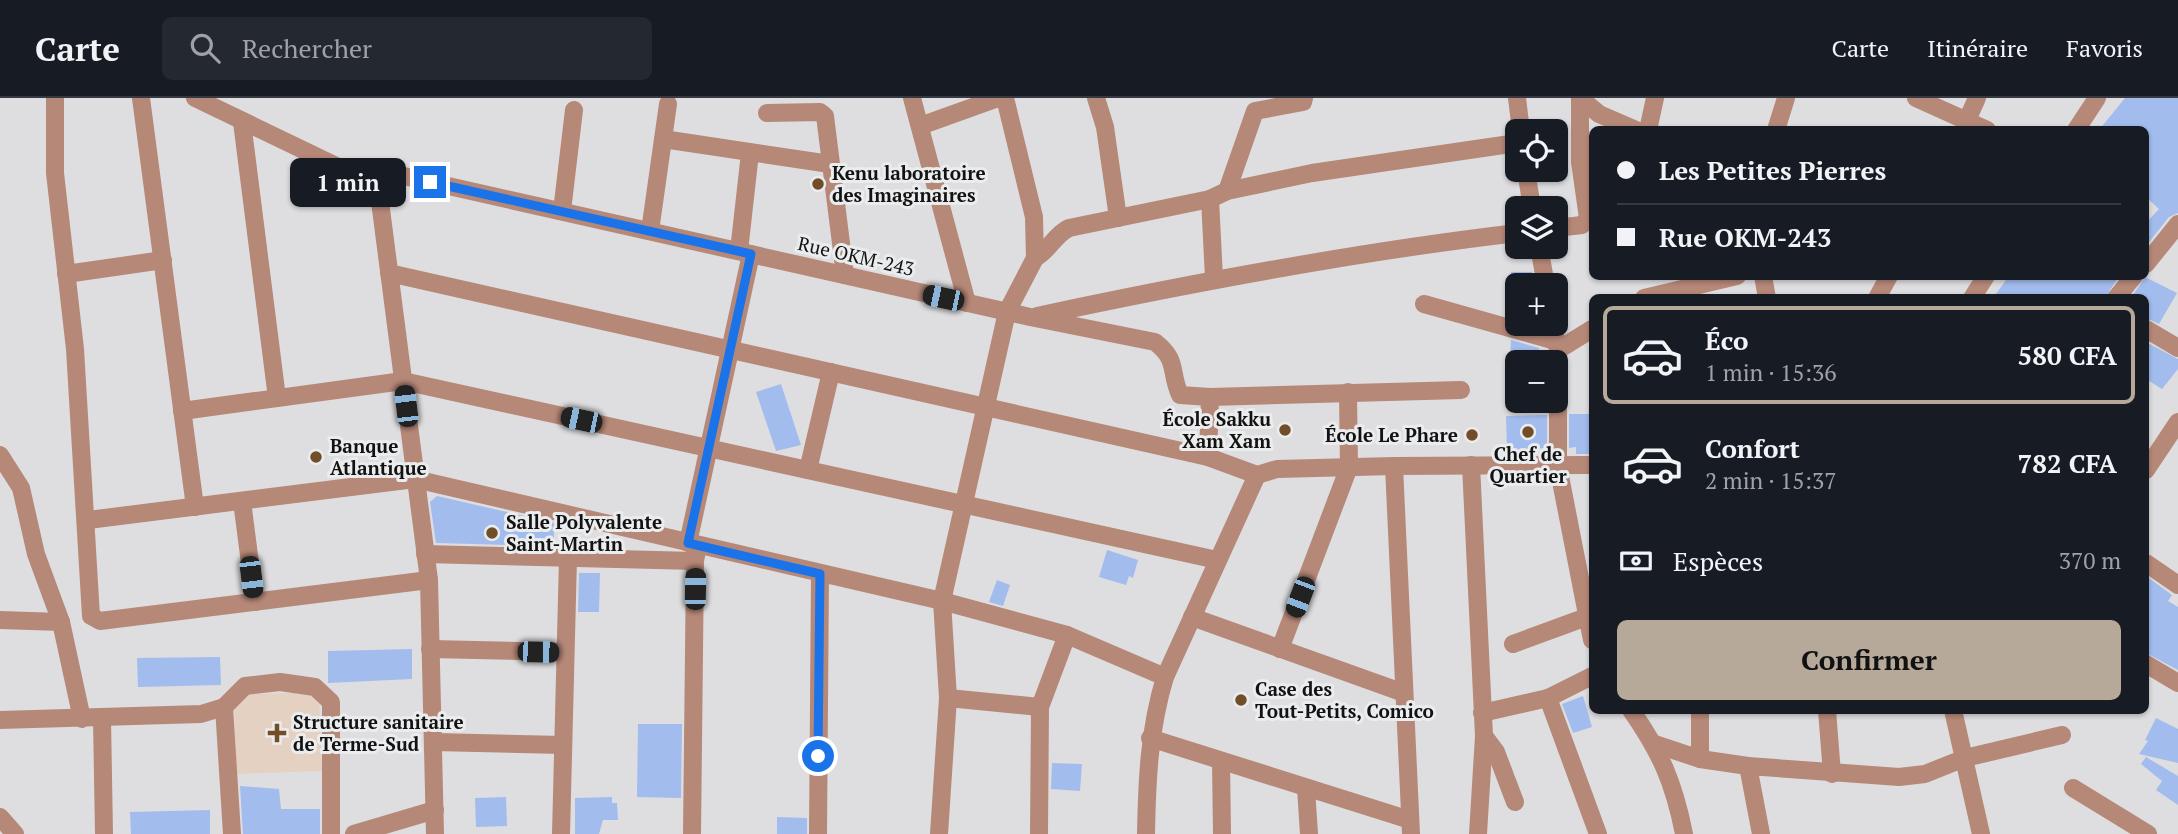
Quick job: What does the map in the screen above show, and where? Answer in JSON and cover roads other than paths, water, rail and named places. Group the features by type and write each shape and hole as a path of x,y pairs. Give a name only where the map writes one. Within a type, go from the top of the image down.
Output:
{"street":[{"path":"55,98 55,173 88,520 91,616 95,620 429,580"},
{"path":"141,98 195,507"},
{"path":"195,98 378,186 429,580 435,834"},
{"path":"912,98 967,303"},
{"path":"920,126 998,98"},
{"path":"939,834 948,698 942,601 1007,312 1035,258 1034,217 1005,98"},
{"path":"1096,98 1105,127 1118,218"},
{"path":"1227,191 1255,111 1295,105 1304,98"},
{"path":"1517,98 1520,119"},
{"path":"1580,98 1600,114 1627,126"},
{"path":"1568,227 1582,225 1588,218 1580,162 1580,98"},
{"path":"1649,126 1654,98"},
{"path":"1777,126 1786,98"},
{"path":"1916,98 1968,118 1981,126"},
{"path":"1968,118 1977,98"},
{"path":"2079,126 2097,98"},
{"path":"650,232 668,104"},
{"path":"562,211 574,110"},
{"path":"766,113 820,112 825,116 845,275"},
{"path":"242,122 277,398"},
{"path":"663,139 830,164"},
{"path":"1035,258 1044,253 1060,232 1210,199 1227,191 1312,173 1505,145"},
{"path":"692,834 693,550 745,253 750,153"},
{"name":"Rue OKM-243","path":"378,186 390,178 404,176 1007,312 1155,342 1168,352 1175,367 1175,383 1180,395 1210,397 1461,390"},
{"path":"1210,199 1214,278"},
{"path":"2149,261 2176,232"},
{"path":"1030,317 1214,278 1405,246 1505,234"},
{"path":"66,274 163,260"},
{"path":"389,272 1208,457 1257,475 1276,470 1349,467 1589,465"},
{"path":"1661,294 1720,280"},
{"path":"2119,294 2131,280"},
{"path":"1424,304 1556,338 1589,330"},
{"path":"2149,331 2178,348"},
{"path":"1513,643 1589,617 1558,466 1556,338"},
{"path":"808,470 831,372"},
{"path":"182,411 403,381 1217,560"},
{"path":"1280,649 1349,467 1348,392"},
{"path":"1208,457 1210,397"},
{"path":"2150,450 2178,422"},
{"path":"0,455 21,488 36,554 61,622 82,719"},
{"path":"1471,465 1484,736 1478,834"},
{"path":"1150,738 1306,788 1410,827 1394,466"},
{"path":"1146,834 1150,738 1165,677 1257,475"},
{"path":"88,520 415,479 693,550 942,601 1068,635 1165,677"},
{"path":"242,501 255,602"},
{"path":"425,554 568,558 693,550"},
{"path":"561,834 568,558"},
{"path":"2149,565 2178,585"},
{"path":"818,834 820,574"},
{"path":"1192,617 1404,693"},
{"path":"0,620 61,622"},
{"path":"1039,834 1040,707 1068,635"},
{"path":"430,649 565,652"},
{"path":"2149,666 2178,683"},
{"path":"1482,713 1548,698 1589,678"},
{"path":"0,720 201,715 224,707 246,686 280,682 315,687 331,702 331,834"},
{"path":"948,698 1040,707"},
{"path":"1548,698 1598,834"},
{"path":"224,707 232,834"},
{"path":"1634,714 1655,744 1675,790 1684,834"},
{"path":"1700,714 1700,759"},
{"path":"1827,714 1832,774"},
{"path":"1954,714 1981,834"},
{"path":"102,719 104,834"},
{"path":"1655,744 1700,759 1748,766 1899,777 1925,774 1965,758 2062,735"},
{"path":"1484,736 1496,752 1515,802"},
{"path":"433,742 563,745"},
{"path":"1221,761 1222,834"},
{"path":"1748,766 1761,834"},
{"path":"1306,788 1309,834"},
{"path":"2073,788 2148,834"},
{"path":"354,834 435,810"},
{"path":"0,817 15,834"}],"place":[{"name":"Kenu laboratoire des Imaginaires","path":"818,184"},
{"name":"École Sakku Xam Xam","path":"1285,430"},
{"name":"Chef de Quartier","path":"1528,432"},
{"name":"École Le Phare","path":"1472,435"},
{"name":"Banque Atlantique","path":"316,457"},
{"name":"Salle Polyvalente Saint-Martin","path":"492,533"},
{"name":"Case des Tout-Petits, Comico","path":"1241,700"},
{"name":"Structure sanitaire de Terme-Sud","path":"277,733"}]}
